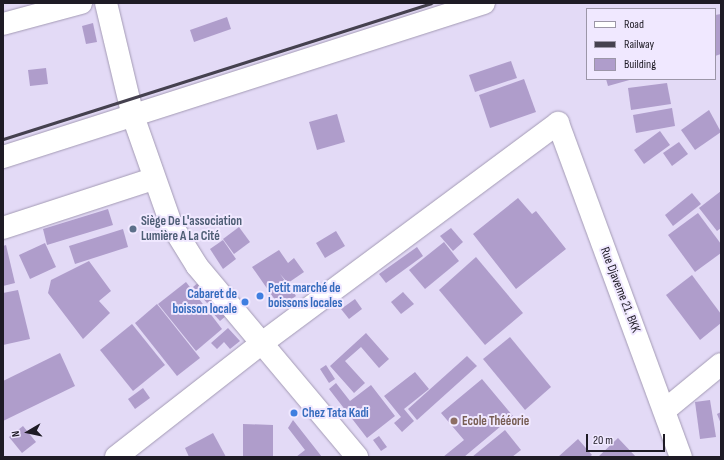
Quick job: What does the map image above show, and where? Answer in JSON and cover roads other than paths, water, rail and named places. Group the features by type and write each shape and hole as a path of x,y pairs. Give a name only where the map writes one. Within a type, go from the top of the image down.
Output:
{"street":[{"path":"3,24 81,3"},
{"path":"106,3 133,116 153,179 171,224 197,266 357,457"},
{"path":"3,157 484,3"},
{"name":"Rue Djaveme 21. BKK","path":"262,343 558,123 665,410 681,457"},
{"path":"3,228 153,179"},
{"path":"116,457 262,343"},
{"path":"665,410 721,364"}],"railway":[{"path":"3,139 431,3"}],"place":[{"name":"Siège De L'association Lumière A La Cité","path":"133,229"},
{"name":"Petit marché de boissons locales","path":"260,296"},
{"name":"Cabaret de boisson locale","path":"245,302"},
{"name":"Chez Tata Kadi","path":"294,413"},
{"name":"Ecole Thééorie","path":"454,421"}]}
